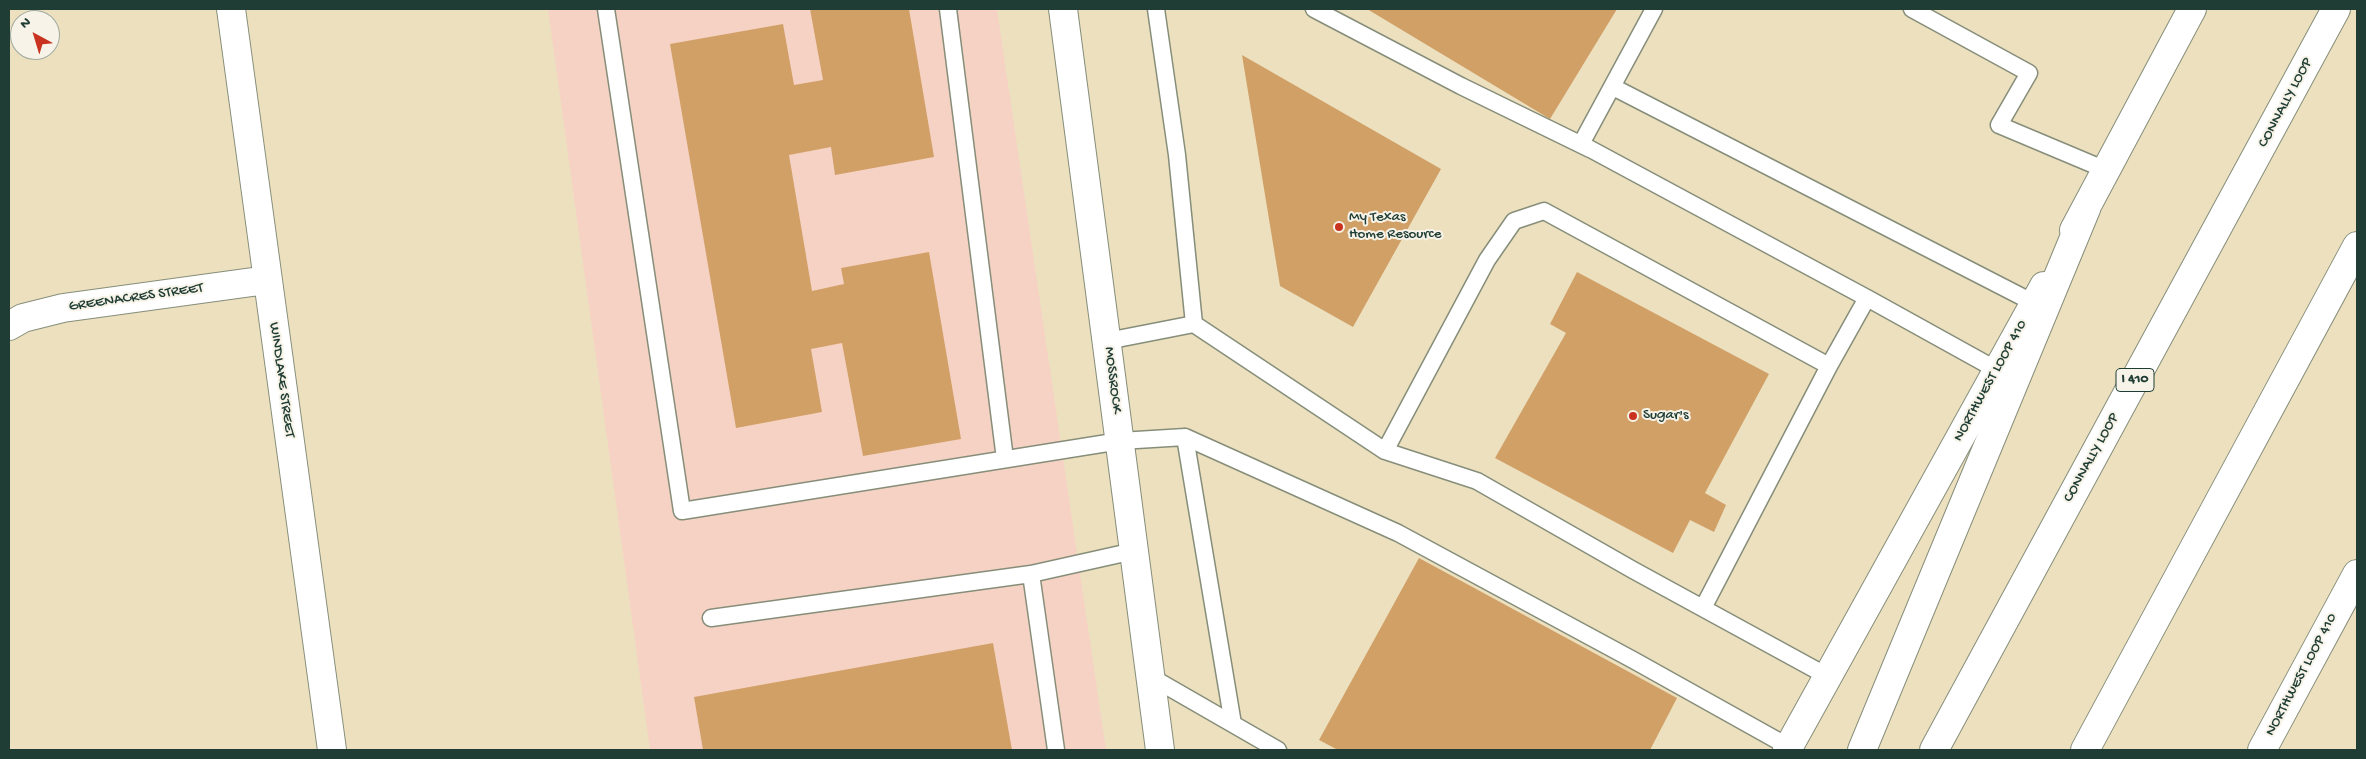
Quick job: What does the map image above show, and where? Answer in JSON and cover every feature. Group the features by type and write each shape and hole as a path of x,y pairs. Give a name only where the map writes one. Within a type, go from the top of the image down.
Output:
{"main road":[{"name":"WINDLAKE STREET","path":"231,9 332,750"},
{"name":"MOSSROCK","path":"1063,9 1160,750"},
{"name":"NORTHWEST LOOP 410","path":"1788,749 2086,209 2192,9"},
{"name":"CONNALLY LOOP","path":"1934,750 2336,9"},
{"path":"1862,750 2086,209"},
{"path":"2085,750 2357,246"},
{"name":"GREENACRES STREET","path":"9,326 23,318 63,308 267,280"},
{"name":"NORTHWEST LOOP 410","path":"2262,750 2357,574"}],"lane":[{"path":"606,9 682,510 1120,441 1185,437 1398,533 1635,661 1788,749"},
{"path":"948,9 1005,459"},
{"path":"1156,9 1177,155 1194,324"},
{"path":"1314,9 1461,86 1591,150 1997,370"},
{"path":"1591,150 1581,144 1654,9"},
{"path":"1912,9 2029,73 1999,125 2106,170"},
{"path":"1613,86 2034,303"},
{"path":"1385,451 1487,260 1514,221 1544,211 1829,366"},
{"path":"1703,608 1829,366 1867,298"},
{"path":"1107,340 1194,324 1385,451 1477,481 1828,676"},
{"path":"1185,437 1233,724"},
{"path":"711,618 1031,574 1134,550"},
{"path":"1031,574 1056,750"},
{"path":"1151,677 1278,750"}],"shaded area":[{"path":"548,9 997,9 1106,750 650,750"}],"building":[{"path":"810,9 909,9 934,157 835,175 831,147 789,155 812,291 844,284 841,268 929,252 961,439 863,456 842,343 811,349 822,412 736,428 670,44 783,24 794,85 823,80"},
{"path":"1367,9 1617,9 1550,119"},
{"name":"My Texas Home Resource","path":"1242,55 1441,169 1353,327 1280,286"},
{"name":"Sugar's","path":"1577,272 1769,374 1705,493 1726,505 1714,532 1690,520 1673,553 1495,458 1566,333 1550,324"},
{"path":"1419,558 1677,698 1650,750 1338,750 1319,740"},
{"path":"993,643 1012,750 703,750 694,697"}],"place":[{"name":"My Texas Home Resource","path":"1339,227"},
{"name":"Sugar's","path":"1633,416"}]}
